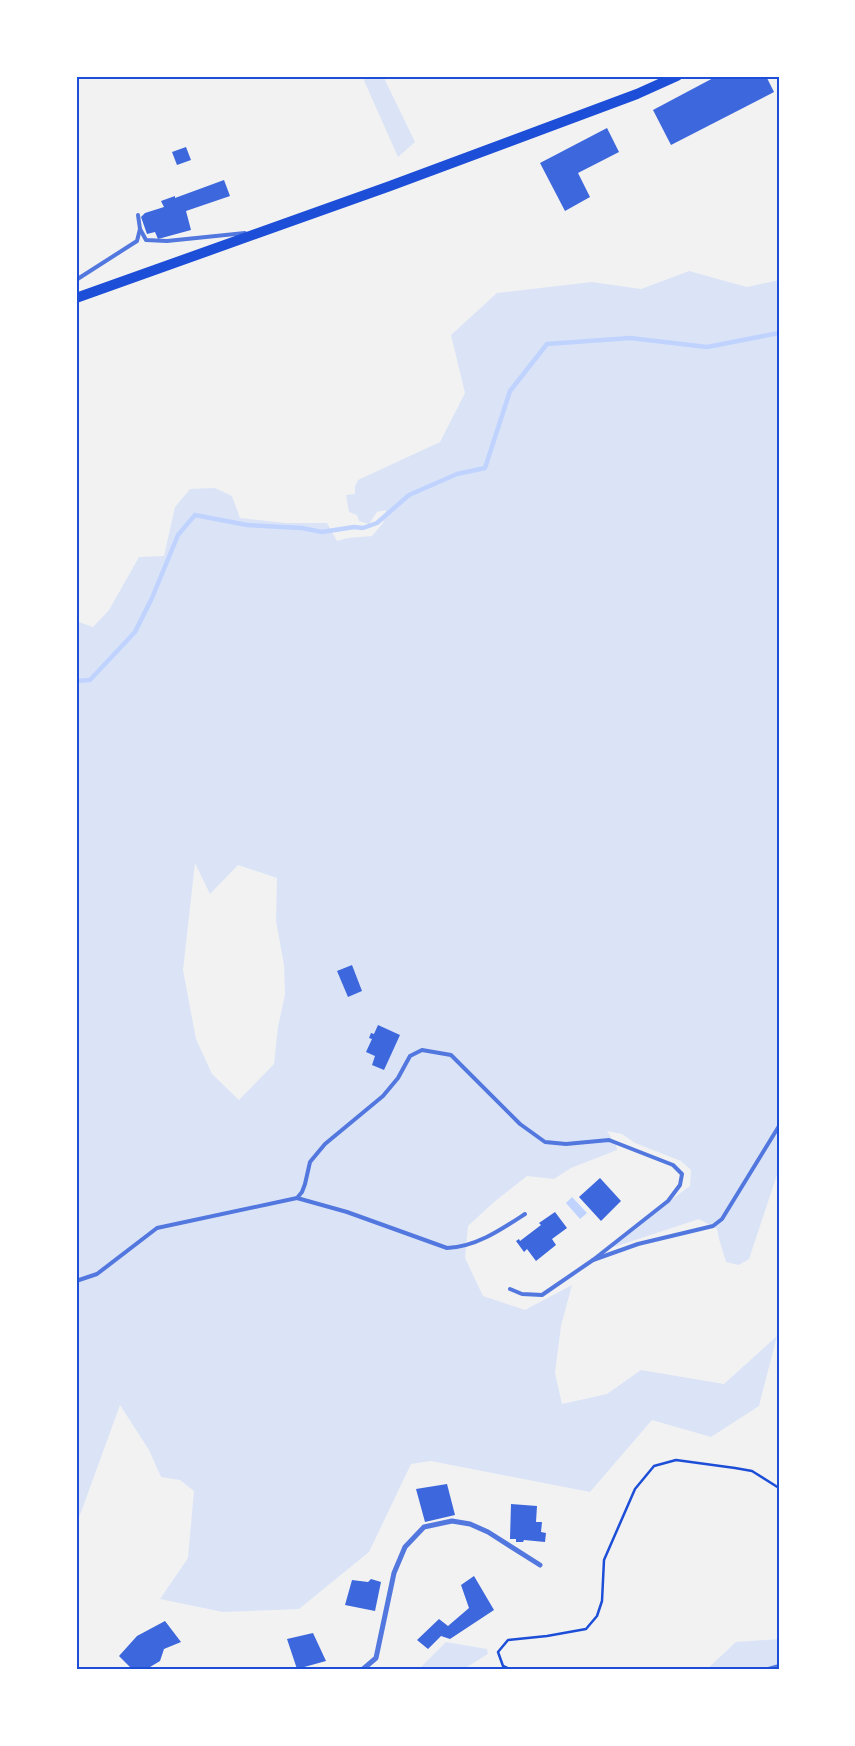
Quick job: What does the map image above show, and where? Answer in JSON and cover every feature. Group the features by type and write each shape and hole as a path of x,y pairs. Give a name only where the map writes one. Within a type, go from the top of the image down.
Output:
{"main road":[{"path":"76,298 260,233 619,101 677,76"}],"street":[{"path":"362,1670 376,1658 394,1573 405,1547 424,1527 452,1521 470,1524 488,1532 540,1565"}],"lane":[{"path":"138,215 140,229 146,240 167,241 224,234 260,233"},
{"path":"76,280 137,241 140,229"},
{"path":"297,1198 305,1184 310,1162 325,1144 383,1096 398,1078 410,1056 422,1050 451,1055 520,1124 545,1142 566,1144 609,1140 673,1165 682,1174 680,1185 668,1201 593,1260 542,1295 522,1294 510,1289"},
{"path":"593,1260 638,1244 712,1226 722,1219 779,1126"},
{"path":"76,1280 97,1274 157,1228 297,1198 347,1212 447,1248 459,1248 496,1233 525,1214"},
{"path":"765,1670 779,1666"}],"path":[{"path":"512,1670 503,1666 498,1652 508,1640 586,1629 597,1616 602,1601 604,1560 635,1489 654,1466 676,1460 735,1468 752,1472 779,1488"}],"shaded area":[{"path":"362,76 383,76 415,142 398,157"},
{"path":"689,271 747,287 779,280 779,1169 749,1259 739,1265 726,1262 717,1229 699,1219 611,1247 611,1244 690,1186 691,1170 681,1161 635,1143 622,1134 607,1131 617,1150 571,1168 554,1179 527,1176 494,1202 468,1226 465,1258 483,1296 525,1310 572,1285 561,1326 555,1373 562,1404 607,1394 641,1370 724,1384 777,1336 759,1406 711,1437 652,1420 590,1492 431,1461 411,1464 369,1552 299,1609 223,1612 160,1599 188,1558 194,1491 180,1480 161,1477 149,1450 120,1405 76,1526 76,621 93,627 109,610 139,557 164,556 175,507 190,489 215,488 232,496 240,518 286,523 327,523 337,541 372,536 383,523 386,510 377,512 369,524 359,521 357,515 349,512 346,495 355,494 355,486 358,480 440,442 465,393 451,335 497,293 592,282 641,289","holes":["195,863 210,894 238,865 277,878 276,921 284,965 285,994 278,1027 274,1064 239,1100 212,1074 196,1039 183,970"]},
{"path":"779,1639 779,1670 706,1670 736,1642"},
{"path":"446,1642 487,1649 488,1654 462,1670 418,1670"}],"water":[{"path":"572,1197 587,1213 580,1219 566,1203"}],"building":[{"path":"717,76 766,76 774,92 671,145 653,110"},
{"path":"607,128 619,152 578,173 590,197 565,211 540,163"},
{"path":"186,147 191,160 177,165 172,152"},
{"path":"224,180 230,196 186,211 191,230 158,239 155,232 147,234 141,217 145,213 164,207 161,201 175,196 175,198"},
{"path":"352,965 362,991 348,997 337,971"},
{"path":"378,1025 400,1035 384,1070 372,1065 375,1056 366,1052 372,1039 369,1038 371,1033 374,1034"},
{"path":"600,1178 621,1201 601,1221 579,1197"},
{"path":"555,1212 567,1228 552,1239 556,1245 536,1261 527,1249 524,1252 516,1241 519,1239 520,1241 541,1225 539,1223"},
{"path":"447,1484 455,1515 425,1522 416,1489"},
{"path":"511,1504 537,1506 536,1522 542,1522 541,1532 546,1533 545,1542 524,1540 523,1542 516,1542 516,1539 510,1539"},
{"path":"474,1576 494,1610 450,1639 441,1636 428,1649 417,1640 439,1619 448,1626 469,1608 461,1585"},
{"path":"371,1579 381,1582 375,1611 345,1605 352,1580 368,1582"},
{"path":"165,1621 181,1642 164,1649 160,1661 145,1670 133,1670 119,1656 137,1636"},
{"path":"313,1633 326,1661 297,1669 287,1639"}],"waterway":[{"path":"76,681 90,680 135,632 152,598 178,535 195,515 247,525 302,528 322,532 354,527 363,528 377,523 409,495 457,474 485,468 510,391 547,344 630,338 707,347 779,333"}]}
